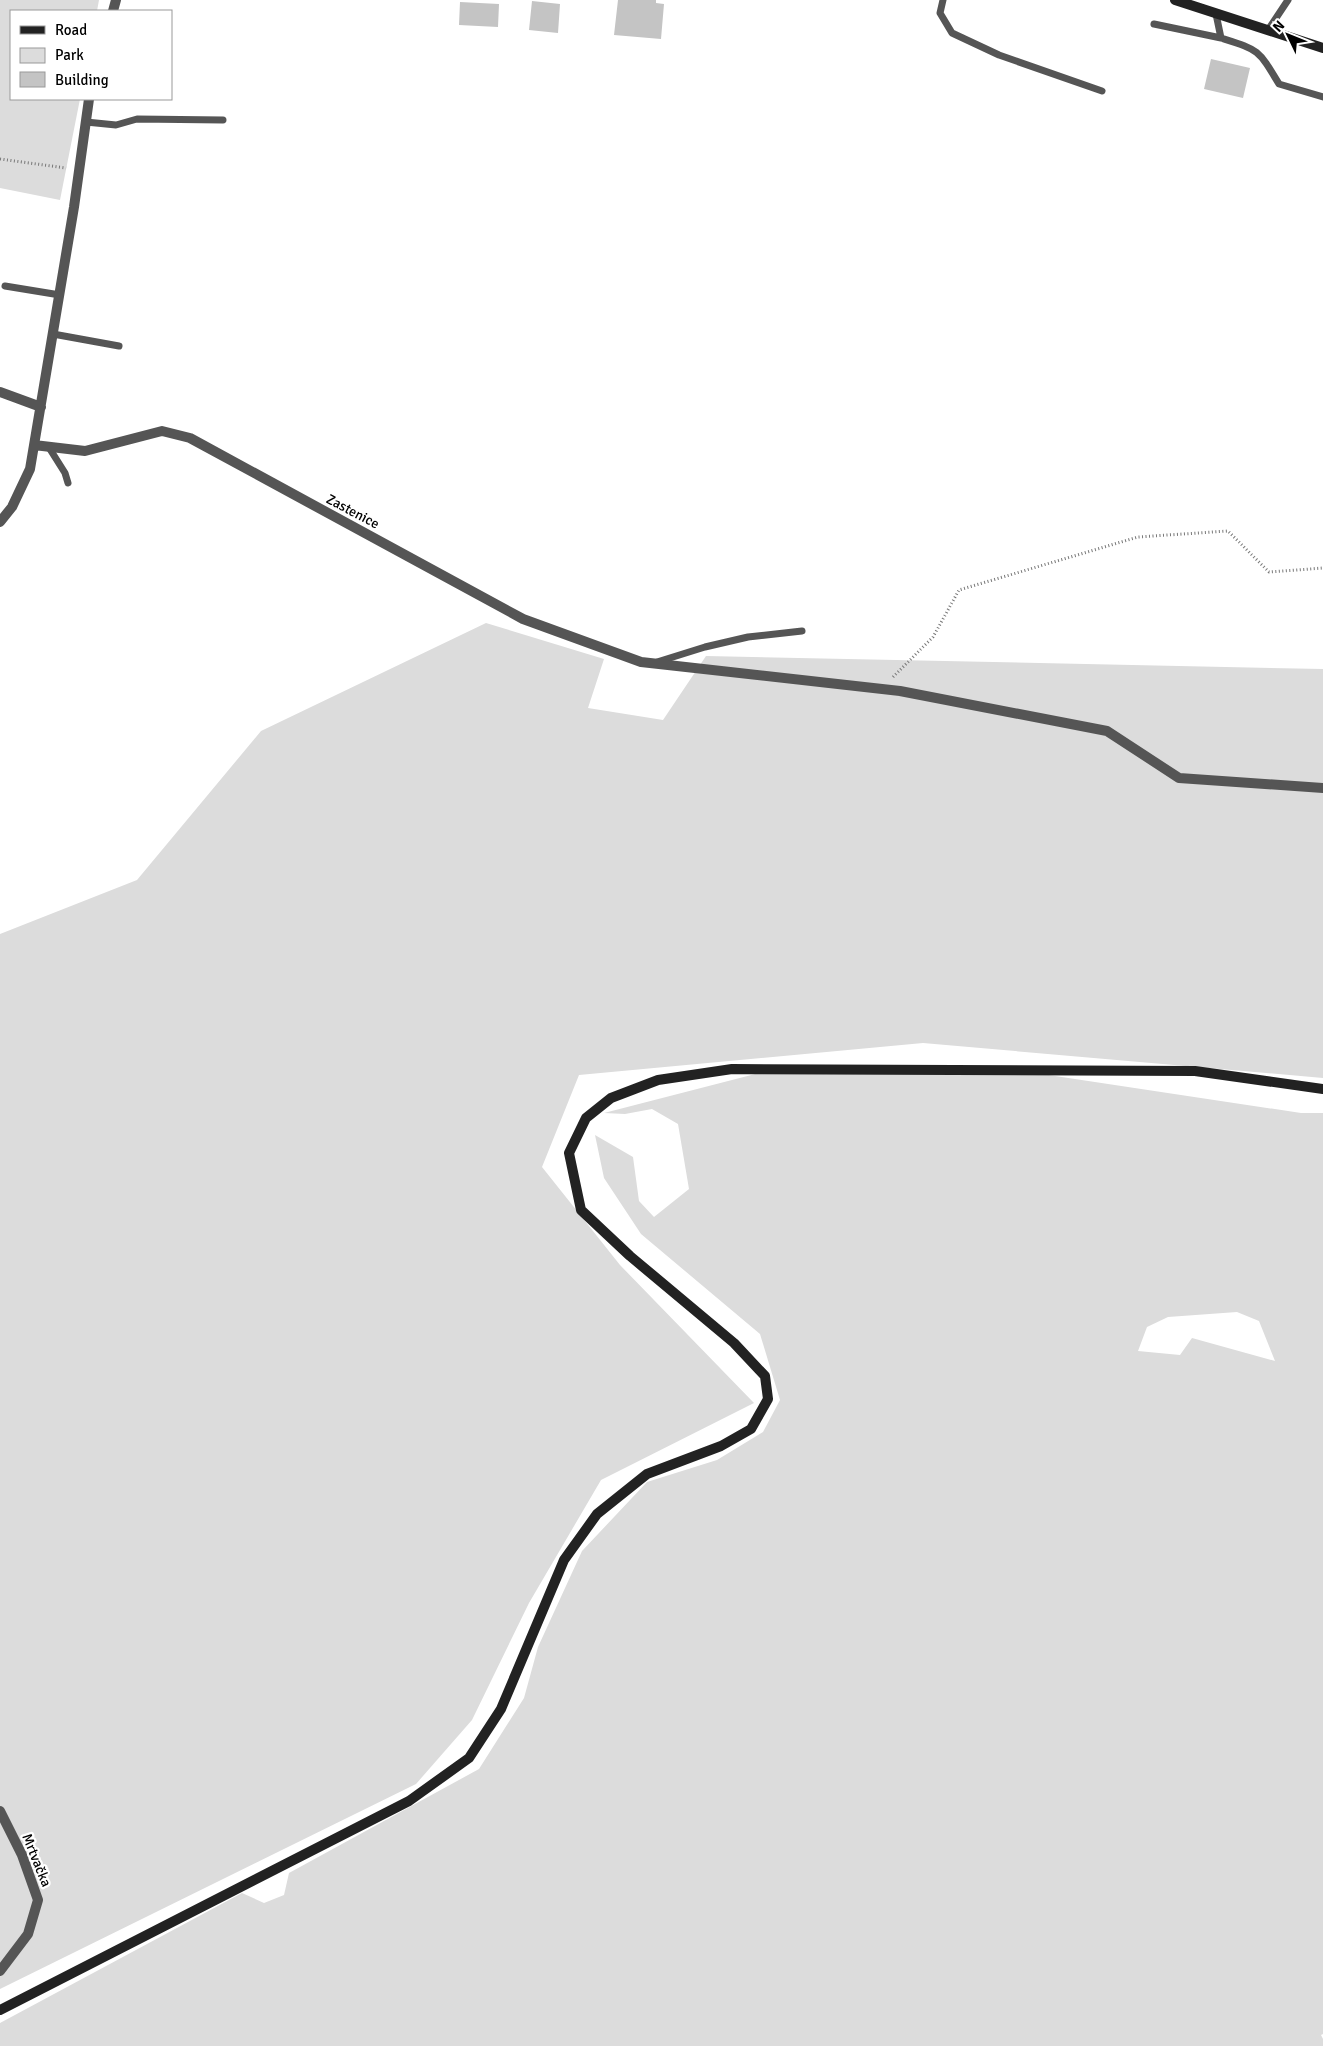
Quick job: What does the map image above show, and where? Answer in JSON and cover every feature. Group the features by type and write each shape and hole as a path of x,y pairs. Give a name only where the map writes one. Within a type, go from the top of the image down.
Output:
{"main road":[{"path":"1175,0 1323,48"},
{"path":"0,2010 408,1801 469,1758 501,1709 564,1560 597,1514 647,1474 720,1446 751,1429 768,1398 765,1376 734,1344 630,1256 580,1210 569,1153 586,1118 611,1098 658,1080 732,1069 1195,1072 1323,1090"}],"street":[{"path":"0,522 12,507 30,469 60,295 89,100"},
{"path":"0,392 41,407"},
{"name":"Zastenice","path":"34,445 85,450 162,431 190,438 523,618 641,662 881,689 1107,731 1178,778 1323,788"},
{"name":"Mrtvačka","path":"0,1811 22,1856 38,1900 28,1934 0,1971"}],"lane":[{"path":"943,0 940,14 952,33 999,54 1102,91"},
{"path":"1268,30 1288,0"},
{"path":"1216,14 1221,38"},
{"path":"1154,24 1221,38 1254,49 1262,56 1279,84 1323,98"},
{"path":"86,122 116,125 137,119 223,120"},
{"path":"4,286 60,295"},
{"path":"53,334 119,346"},
{"path":"48,446 65,472 68,483"},
{"path":"652,664 705,647 739,639 802,630"}],"path":[{"path":"0,160 79,170"},
{"path":"881,689 934,637 959,590 1138,537 1228,531 1268,572 1323,568"}],"green space":[{"path":"0,0 99,0 97,10 10,10 10,100 80,100 60,200 0,188"},
{"path":"486,623 604,659 588,708 663,720 706,656 1323,669 1323,1078 923,1043 579,1075 542,1167 620,1265 754,1403 601,1480 529,1603 472,1720 416,1784 0,1989 0,934 137,880 261,731"},
{"path":"1022,1071 1301,1113 1323,1113 1323,2034 1321,2035 1323,2046 0,2046 0,2023 242,1893 264,1903 284,1895 289,1873 479,1769 524,1698 538,1647 582,1551 647,1482 717,1460 763,1432 780,1400 760,1334 641,1234 604,1178 595,1135 633,1157 639,1201 654,1217 689,1189 678,1124 652,1109 625,1114 604,1113 763,1072","holes":["1237,1312 1259,1321 1275,1361 1192,1338 1180,1355 1138,1351 1147,1327 1168,1317"]}],"building":[{"path":"618,0 656,0 656,3 664,4 661,39 614,35"},
{"path":"532,1 560,4 558,33 529,30"},
{"path":"460,2 499,4 498,27 459,25"},
{"path":"1211,59 1250,68 1243,98 1204,89"}]}
